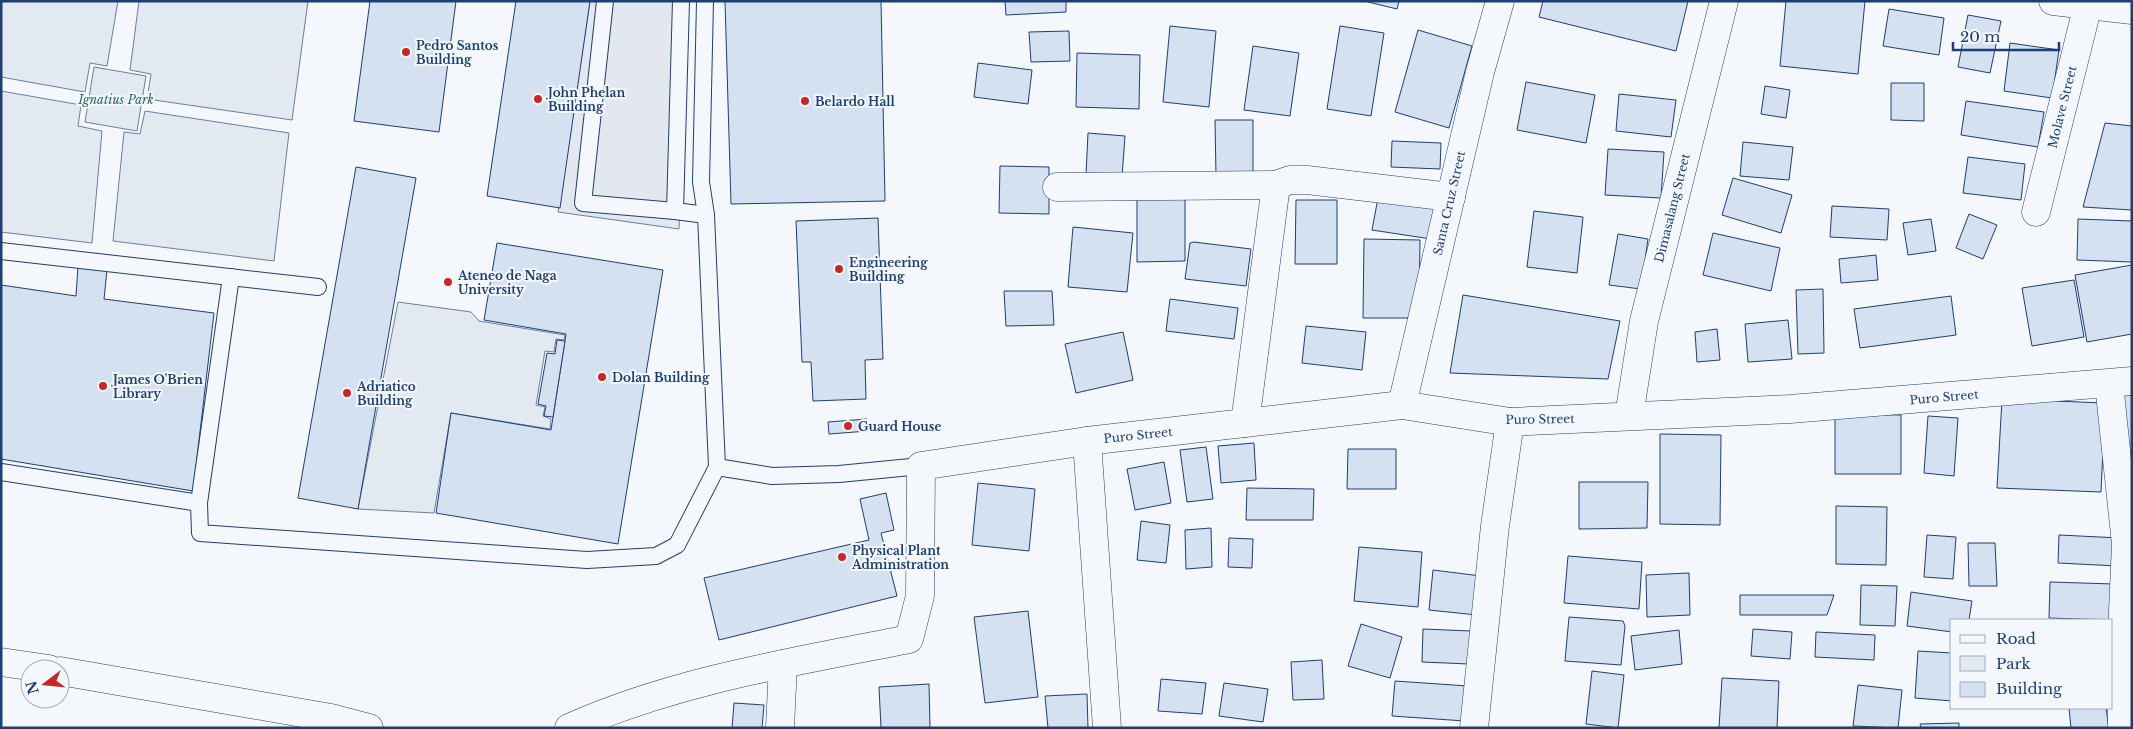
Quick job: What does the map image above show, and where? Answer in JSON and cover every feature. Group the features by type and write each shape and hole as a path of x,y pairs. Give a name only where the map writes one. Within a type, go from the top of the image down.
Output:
{"street":[{"name":"Santa Cruz Street","path":"1402,405 1480,72 1500,1"},
{"name":"Dimasalang Street","path":"1629,416 1644,321 1724,1"},
{"path":"2052,1 2132,10"},
{"name":"Molave Street","path":"2036,212 2088,4"},
{"path":"1057,186 1276,185 1290,180 1306,180 1450,197"},
{"path":"1245,423 1276,185"},
{"path":"2120,382 2126,544 2121,656 2122,728"},
{"name":"Puro Street","path":"921,466 1087,441 1402,405 1510,422 1790,409 2120,382"},
{"path":"1474,728 1495,526 1510,422"},
{"path":"1087,441 1107,728"},
{"path":"569,728 600,714 689,685 909,639 920,596 921,466"},
{"path":"1,662 20,665"},
{"path":"780,728 783,664"},
{"path":"70,673 332,718 370,728"}],"lane":[{"path":"605,1 582,203 706,215"},
{"path":"675,212 681,1"},
{"path":"231,277 199,504 200,533 587,560 656,556 677,545 718,467 706,215 701,182 705,1"},
{"path":"1,251 318,287"},
{"path":"718,467 772,476 839,474 921,466"},
{"path":"1,472 199,504"}],"green space":[{"path":"1,1 118,1 107,66 90,63 85,92 1,77"},
{"path":"139,1 308,1 292,120 147,99 151,74 130,70"},
{"name":"Ignatius Park","path":"94,67 146,76 137,131 85,122"},
{"path":"1,91 81,105 78,126 102,131 92,243 1,232"},
{"path":"145,111 289,133 274,261 113,241 124,132 140,134"},
{"path":"398,302 471,312 479,321 565,335 564,340 556,339 554,352 545,351 536,405 545,407 543,416 551,419 550,429 451,413 434,513 358,509"}],"shaded area":[{"path":"590,1 689,1 679,229 558,212"}],"building":[{"name":"Pedro Santos Building","path":"370,1 456,1 439,132 354,121"},
{"name":"John Phelan Building","path":"516,1 590,1 560,208 487,196"},
{"name":"Belardo Hall","path":"725,1 881,1 885,201 731,204"},
{"path":"1005,1 1066,1 1066,12 1006,15"},
{"path":"1364,1 1399,1 1397,9"},
{"path":"1543,1 1688,1 1676,51 1539,17"},
{"path":"1786,1 1865,1 1858,74 1780,66"},
{"path":"1889,9 1944,18 1939,55 1883,46"},
{"path":"1968,15 2001,21 1990,73 1958,67"},
{"path":"1170,26 1216,31 1209,107 1163,102"},
{"path":"1340,26 1384,33 1371,116 1327,109"},
{"path":"1418,30 1472,46 1449,128 1395,112"},
{"path":"1069,31 1070,61 1031,62 1029,32"},
{"path":"2010,43 2059,50 2052,98 2004,91"},
{"path":"1253,46 1299,53 1290,116 1244,110"},
{"path":"1077,53 1140,55 1139,109 1076,107"},
{"path":"978,63 1032,70 1028,104 974,97"},
{"path":"1526,82 1595,95 1586,143 1517,130"},
{"path":"1891,83 1924,83 1924,121 1891,120"},
{"path":"1765,86 1790,90 1786,118 1761,114"},
{"path":"1619,94 1676,100 1671,137 1616,131"},
{"path":"1966,101 2044,112 2038,147 1961,135"},
{"path":"1215,120 1253,120 1253,175 1216,176"},
{"path":"2105,123 2132,126 2132,210 2083,207"},
{"path":"1088,133 1125,136 1122,177 1086,175"},
{"path":"1392,141 1441,143 1440,169 1391,167"},
{"path":"1743,142 1793,147 1789,180 1740,176"},
{"path":"1608,149 1664,152 1661,198 1605,195"},
{"path":"1968,157 2025,164 2021,200 1963,193"},
{"path":"1000,166 1049,167 1049,214 999,213"},
{"name":"Adriatico Building","path":"356,167 416,178 358,509 298,498"},
{"path":"1733,178 1792,195 1781,233 1722,215"},
{"path":"1137,198 1185,198 1185,261 1137,262"},
{"path":"1378,198 1436,207 1431,239 1372,230"},
{"path":"1296,200 1337,200 1337,264 1295,264"},
{"path":"1832,206 1889,209 1887,240 1830,237"},
{"path":"1534,211 1583,217 1577,273 1527,267"},
{"path":"1969,214 1997,225 1983,259 1956,248"},
{"name":"Engineering Building","path":"878,218 883,359 865,360 866,399 813,401 811,362 802,362 796,221"},
{"path":"1931,219 1936,251 1908,255 1903,223"},
{"path":"2078,219 2132,221 2132,262 2077,260"},
{"path":"1073,227 1133,233 1127,292 1068,287"},
{"path":"1713,233 1780,248 1771,291 1703,275"},
{"path":"1618,234 1648,239 1641,289 1609,285"},
{"path":"1364,239 1420,240 1419,318 1363,318"},
{"name":"Dolan Building","path":"497,243 663,270 618,544 436,513 451,413 551,430 566,334 484,320"},
{"path":"1190,243 1251,249 1246,286 1185,279"},
{"path":"1876,255 1878,280 1841,283 1839,259"},
{"path":"2132,265 2132,334 2087,342 2075,275"},
{"name":"James O'Brien Library","path":"78,266 107,270 104,299 214,313 193,491 1,459 1,285 76,296"},
{"path":"2074,280 2084,337 2032,346 2022,288"},
{"path":"1823,289 1824,353 1798,354 1796,290"},
{"path":"1004,291 1052,291 1054,325 1006,326"},
{"path":"1463,295 1620,321 1608,379 1450,373"},
{"path":"1951,296 1956,335 1860,348 1854,309"},
{"path":"1170,299 1238,308 1234,339 1166,331"},
{"path":"1788,320 1792,359 1748,362 1745,324"},
{"path":"1306,326 1366,332 1362,370 1302,363"},
{"path":"1717,329 1720,360 1697,362 1695,332"},
{"path":"1123,332 1133,380 1076,393 1065,344"},
{"path":"557,340 565,341 553,417 544,416 546,406 538,404 547,353 555,354"},
{"path":"2132,395 2132,452 2126,452 2122,396"},
{"path":"2002,399 2105,403 2101,492 1997,488"},
{"path":"1835,414 1901,415 1901,474 1835,474"},
{"path":"1928,416 1958,418 1954,476 1924,473"},
{"name":"Guard House","path":"867,419 868,431 829,434 828,422"},
{"path":"1660,434 1721,435 1720,525 1660,524"},
{"path":"1254,443 1256,480 1221,483 1218,446"},
{"path":"1206,447 1213,499 1187,502 1180,450"},
{"path":"1348,449 1396,449 1396,489 1347,489"},
{"path":"1164,462 1171,503 1135,510 1127,469"},
{"path":"1579,482 1648,482 1647,528 1579,529"},
{"path":"978,483 1035,489 1029,551 972,545"},
{"path":"1247,488 1314,489 1313,520 1246,520"},
{"name":"Physical Plant Administration","path":"886,493 894,530 881,533 897,596 719,640 704,578 869,540 860,499"},
{"path":"1836,506 1887,507 1886,565 1836,564"},
{"path":"1141,521 1170,525 1166,563 1137,560"},
{"path":"1211,528 1212,567 1186,569 1185,530"},
{"path":"1927,535 1956,537 1953,579 1924,577"},
{"path":"2059,535 2120,538 2118,566 2058,563"},
{"path":"1229,538 1253,539 1252,568 1228,567"},
{"path":"1968,543 1995,543 1997,586 1969,586"},
{"path":"1359,547 1422,552 1418,607 1354,601"},
{"path":"1568,556 1642,562 1639,609 1564,603"},
{"path":"1433,570 1481,576 1477,615 1429,610"},
{"path":"1689,573 1690,615 1647,617 1646,575"},
{"path":"2050,582 2114,584 2113,620 2049,618"},
{"path":"1861,585 1897,586 1895,626 1860,625"},
{"path":"1911,592 1972,601 1969,619 1950,619 1950,632 1907,626"},
{"path":"1740,595 1834,595 1827,615 1740,615"},
{"path":"1028,611 1038,697 985,703 974,617"},
{"path":"1569,617 1623,621 1625,626 1621,665 1565,661"},
{"path":"1361,624 1402,637 1390,678 1348,666"},
{"path":"1423,629 1471,631 1469,664 1422,662"},
{"path":"1753,629 1792,632 1790,659 1751,656"},
{"path":"1679,630 1682,664 1635,670 1631,636"},
{"path":"1816,632 1875,635 1874,660 1815,657"},
{"path":"1918,651 1950,653 1950,701 1915,698"},
{"path":"1322,660 1324,699 1293,700 1291,662"},
{"path":"1592,671 1624,675 1618,728 1586,724"},
{"path":"1722,678 1779,681 1777,728 1719,728"},
{"path":"1161,679 1206,683 1202,714 1158,711"},
{"path":"1395,681 1468,686 1465,721 1392,716"},
{"path":"1224,683 1268,689 1263,722 1219,716"},
{"path":"929,684 930,728 881,728 879,687"},
{"path":"1858,685 1902,690 1898,728 1853,726"},
{"path":"1087,694 1088,728 1048,728 1045,696"},
{"path":"734,703 764,705 762,728 732,728"},
{"path":"2069,709 2106,709 2109,728 2071,728"},
{"path":"1959,723 1959,728 1921,728 1920,724"}],"place":[{"name":"Pedro Santos Building","path":"406,52"},
{"name":"John Phelan Building","path":"538,99"},
{"name":"Belardo Hall","path":"805,101"},
{"name":"Engineering Building","path":"839,269"},
{"name":"Ateneo de Naga University","path":"448,282"},
{"name":"Dolan Building","path":"602,377"},
{"name":"James O'Brien Library","path":"103,386"},
{"name":"Adriatico Building","path":"347,393"},
{"name":"Guard House","path":"848,426"},
{"name":"Physical Plant Administration","path":"842,557"}]}
